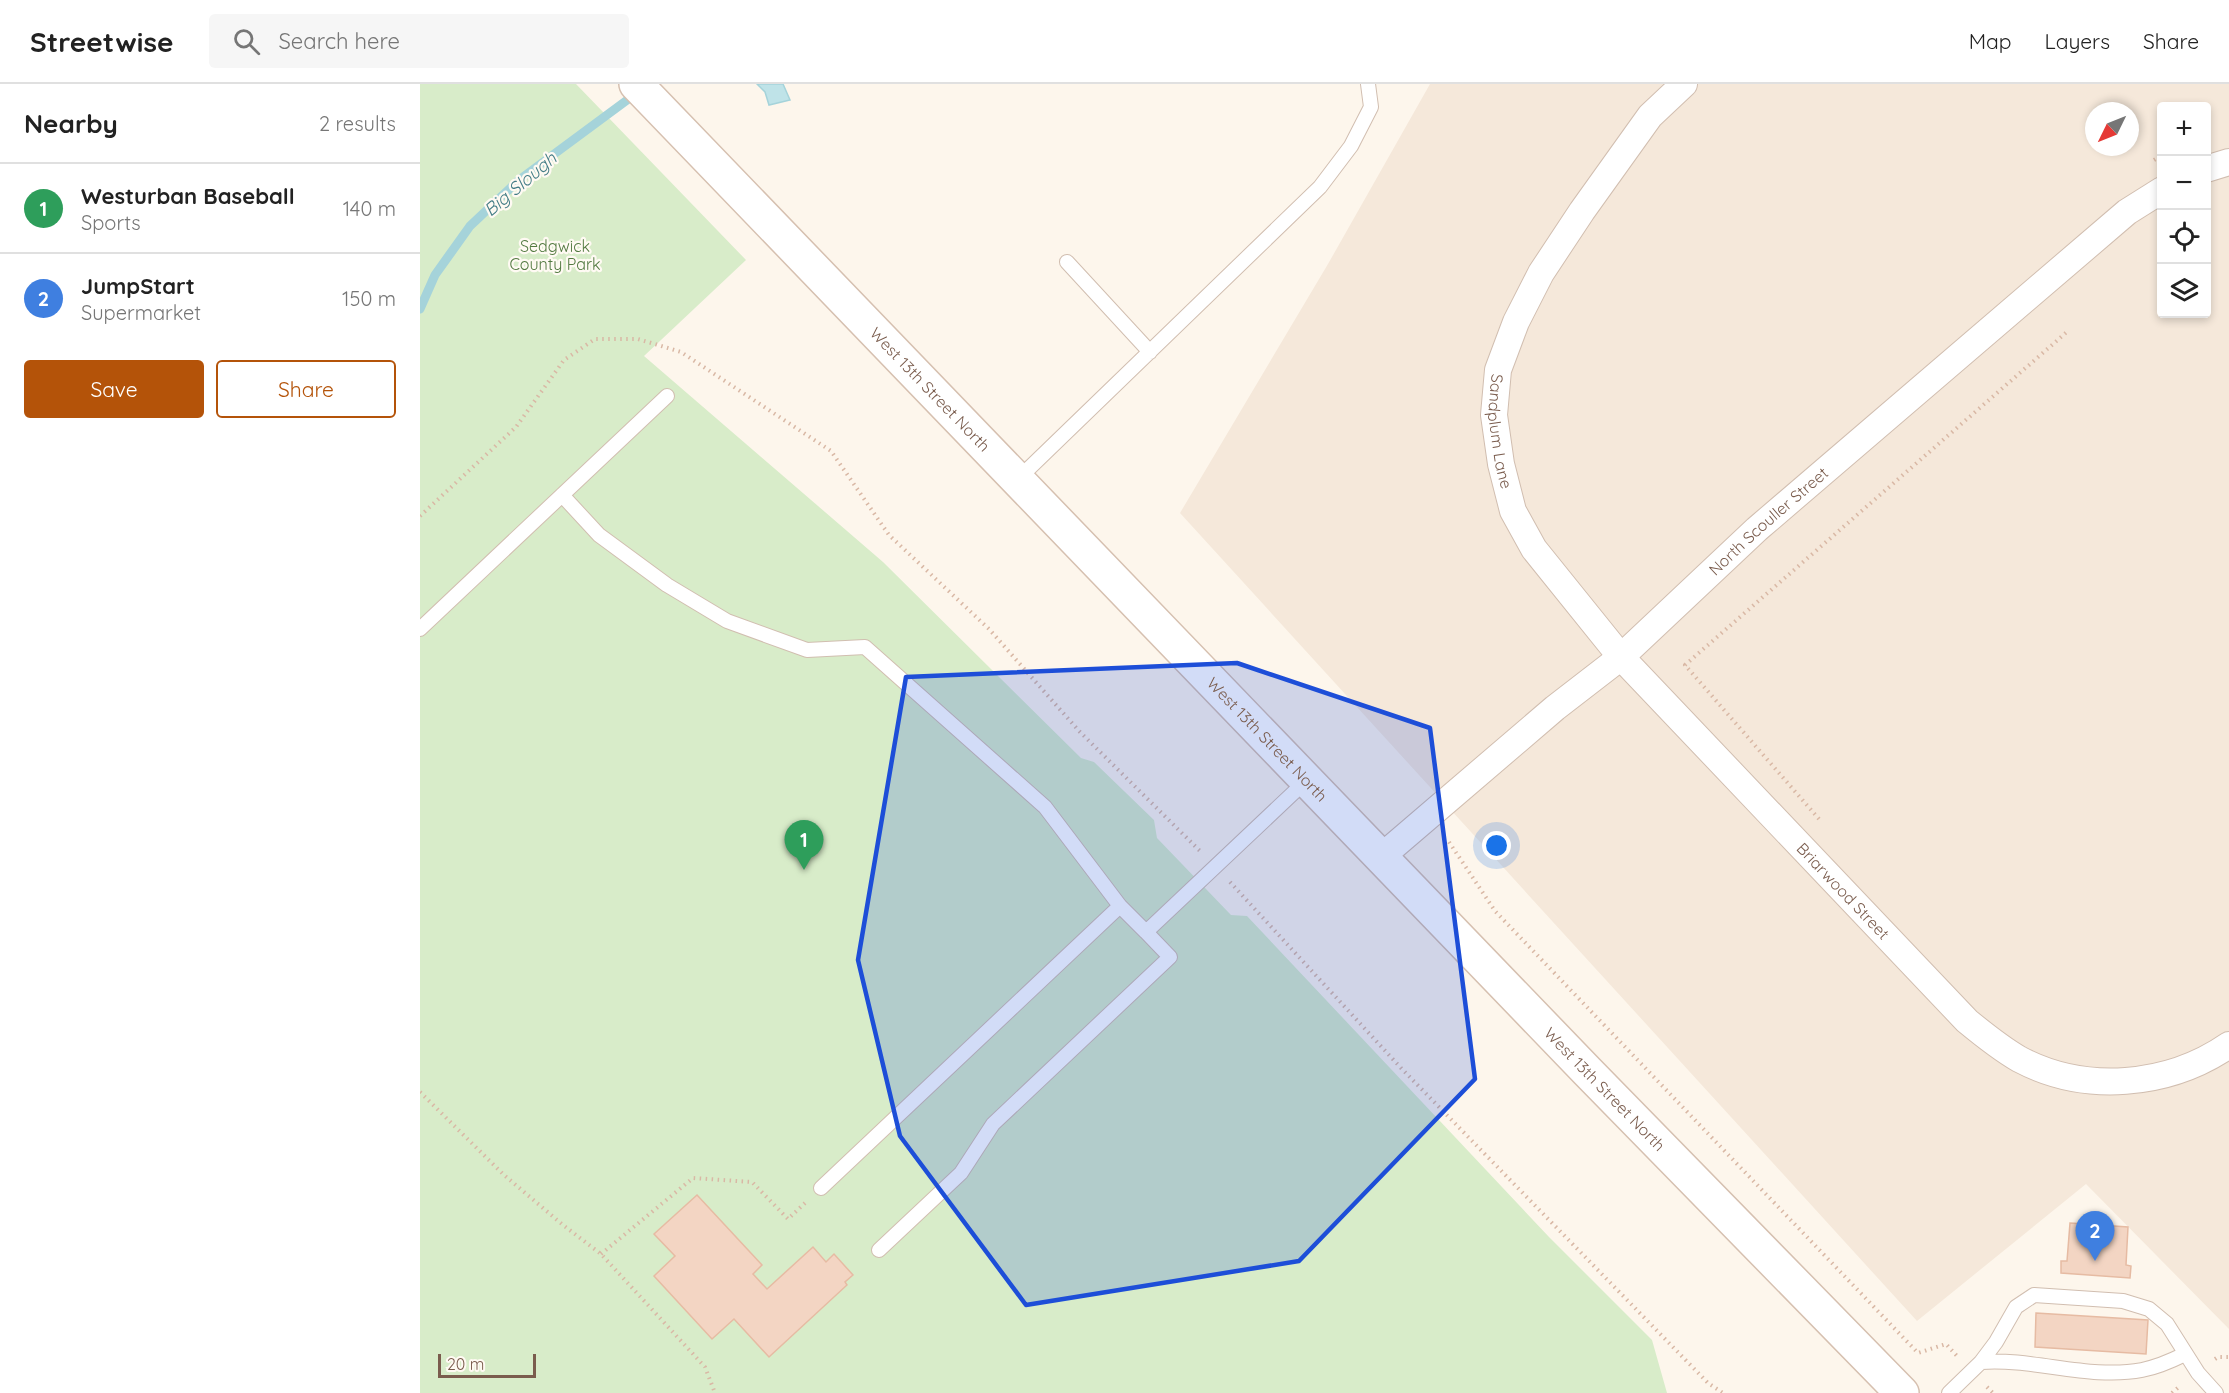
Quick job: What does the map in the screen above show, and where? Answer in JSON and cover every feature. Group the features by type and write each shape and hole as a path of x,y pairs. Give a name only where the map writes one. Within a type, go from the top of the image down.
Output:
{"street":[{"name":"West 13th Street North","path":"636,84 1587,1071 1902,1393"},
{"name":"Sandplum Lane","path":"1621,657 1534,549 1513,511 1501,464 1494,415 1498,370 1516,322 1541,273 1650,116 1684,84"},
{"path":"2211,167 2229,162"},
{"name":"North Scouller Street","path":"1381,857 1555,708 1621,657 1757,529 2127,212 2157,193"},
{"name":"Briarwood Street","path":"1621,657 1967,1021 1991,1041 2021,1059 2055,1073 2093,1081 2130,1081 2163,1077 2215,1055 2229,1045"}],"lane":[{"path":"1017,480 1320,187 1351,146 1371,107 1368,84"},
{"path":"1067,262 1150,352"},
{"path":"420,628 667,396"},
{"path":"562,495 599,534 667,585 727,621 807,650 865,647 1046,807 1120,906 1170,957 993,1124 961,1173 879,1250"},
{"path":"1146,932 1307,780"},
{"path":"821,1188 1120,906"},
{"path":"1949,1393 1976,1367 1996,1342 2016,1307 2034,1295 2123,1301 2149,1309 2167,1324 2186,1354 2216,1393"},
{"path":"1976,1367 1999,1361 2104,1372 2140,1370 2165,1364 2186,1354"}],"path":[{"path":"1825,826 1685,665 2068,331"},
{"path":"420,516 516,427 564,360 595,339 638,339 681,352 831,451 889,535 989,629 1079,731 1216,866 1401,1068 1708,1383 1723,1393"},
{"path":"1449,842 1494,910 1918,1353 1946,1344 1976,1367 1993,1393"},
{"path":"420,1092 504,1175 601,1254 705,1367 715,1393"},
{"path":"601,1254 693,1178 752,1182 788,1219 821,1188"}],"highlighted area":[{"path":"1237,663 1430,728 1475,1079 1299,1261 1026,1305 900,1136 858,960 906,677"}],"shaded area":[{"path":"1430,84 2229,84 2229,1329 2086,1184 1917,1321 1180,513 1328,264"}],"green space":[{"name":"Sedgwick County Park","path":"420,84 576,84 746,260 644,356 883,562 1081,758 1094,762 1154,820 1157,838 1231,915 1247,916 1549,1237 1652,1340 1667,1393 420,1393"}],"water":[{"path":"757,84 783,84 790,100 769,105 765,92"}],"building":[{"path":"697,1195 762,1265 753,1274 767,1289 813,1247 826,1262 834,1254 853,1275 845,1282 847,1285 769,1357 734,1319 712,1339 654,1276 675,1256 654,1234"},
{"path":"2070,1223 2128,1227 2126,1265 2131,1266 2130,1278 2061,1273 2061,1261 2067,1261"},
{"path":"2036,1313 2148,1320 2146,1354 2035,1347"}],"waterway":[{"name":"Big Slough","path":"420,309 435,275 470,226 519,180 638,92"}],"place":[{"name":"Westurban Baseball","path":"804,870"},
{"name":"JumpStart","path":"2095,1261"}]}
